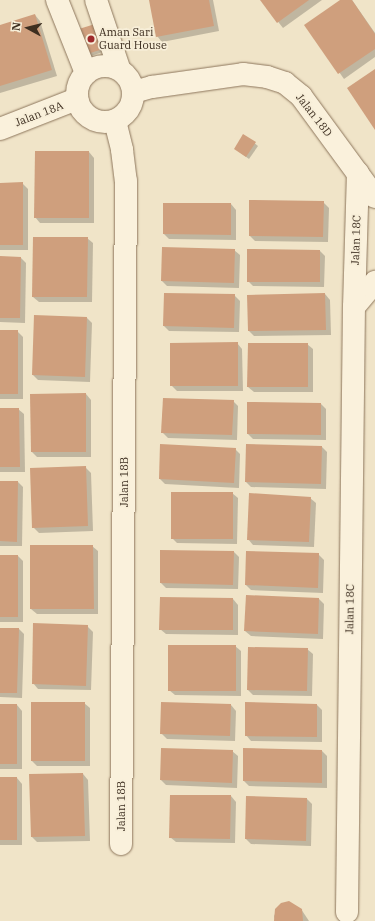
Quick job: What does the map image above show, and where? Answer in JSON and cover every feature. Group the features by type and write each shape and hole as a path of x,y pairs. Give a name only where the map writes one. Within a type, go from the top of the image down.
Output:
{"street":[{"path":"57,0 86,72"},
{"path":"96,0 119,68 130,78 134,92 129,110 115,121 98,122 84,113 77,99 78,85 86,72 102,65 119,68"},
{"name":"Jalan 18D","path":"134,92 152,87 243,74 268,77 285,83 302,96 375,197"},
{"name":"Jalan 18A","path":"0,129 77,99"},
{"name":"Jalan 18B","path":"115,121 122,150 126,181 121,844"},
{"name":"Jalan 18C","path":"347,912 354,307 358,173"},
{"path":"354,307 375,282"}],"building":[{"path":"149,0 209,0 214,26 156,37"},
{"path":"260,0 309,0 277,23"},
{"path":"340,0 352,0 375,34 375,49 338,74 304,25"},
{"path":"35,14 52,70 0,86 0,25"},
{"name":"Aman Sari Guard House","path":"95,24 103,49 87,54 79,29"},
{"path":"375,69 375,130 347,88"},
{"path":"243,134 256,142 246,157 234,149"},
{"path":"35,151 89,151 89,218 34,218"},
{"path":"23,182 23,245 0,245 0,183"},
{"path":"249,200 324,201 323,237 249,236"},
{"path":"163,203 231,203 231,235 163,234"},
{"path":"33,237 88,237 87,297 32,297"},
{"path":"162,247 235,249 234,283 161,281"},
{"path":"247,249 320,250 320,282 247,282"},
{"path":"0,256 21,257 20,318 0,318"},
{"path":"164,293 235,294 234,328 163,326"},
{"path":"325,293 326,330 248,331 247,295"},
{"path":"34,315 87,317 85,377 32,375"},
{"path":"0,330 18,330 18,394 0,394"},
{"path":"238,342 238,386 170,386 170,343"},
{"path":"248,343 308,343 308,387 247,387"},
{"path":"86,393 86,452 31,452 30,394"},
{"path":"163,398 234,400 232,435 161,433"},
{"path":"247,402 321,403 321,435 247,434"},
{"path":"0,408 19,408 20,467 0,467"},
{"path":"160,444 236,448 234,483 159,479"},
{"path":"246,444 322,446 321,484 245,482"},
{"path":"86,466 88,526 32,528 30,468"},
{"path":"0,481 18,481 17,542 0,541"},
{"path":"171,492 233,492 233,539 171,539"},
{"path":"249,493 311,497 309,542 247,540"},
{"path":"30,545 93,545 94,609 30,609"},
{"path":"160,550 234,551 233,585 160,583"},
{"path":"246,551 319,553 318,588 245,585"},
{"path":"0,555 18,555 18,617 0,617"},
{"path":"246,595 319,598 318,634 244,631"},
{"path":"160,597 233,598 233,630 159,630"},
{"path":"33,623 88,625 86,686 32,684"},
{"path":"0,628 19,628 17,693 0,693"},
{"path":"168,645 236,645 236,691 168,691"},
{"path":"248,647 308,648 307,691 247,690"},
{"path":"31,702 85,702 85,761 31,761"},
{"path":"161,702 231,704 230,736 160,734"},
{"path":"245,702 317,704 317,737 245,736"},
{"path":"0,704 17,704 17,764 0,764"},
{"path":"161,748 233,750 232,783 160,780"},
{"path":"243,748 322,750 322,783 243,781"},
{"path":"83,773 85,836 31,837 29,774"},
{"path":"0,777 17,777 17,840 0,840"},
{"path":"170,795 231,795 230,839 169,838"},
{"path":"246,796 307,798 306,841 245,839"},
{"path":"289,901 302,909 303,921 274,921 275,909 281,903"}],"place":[{"name":"Aman Sari Guard House","path":"91,39"}]}
